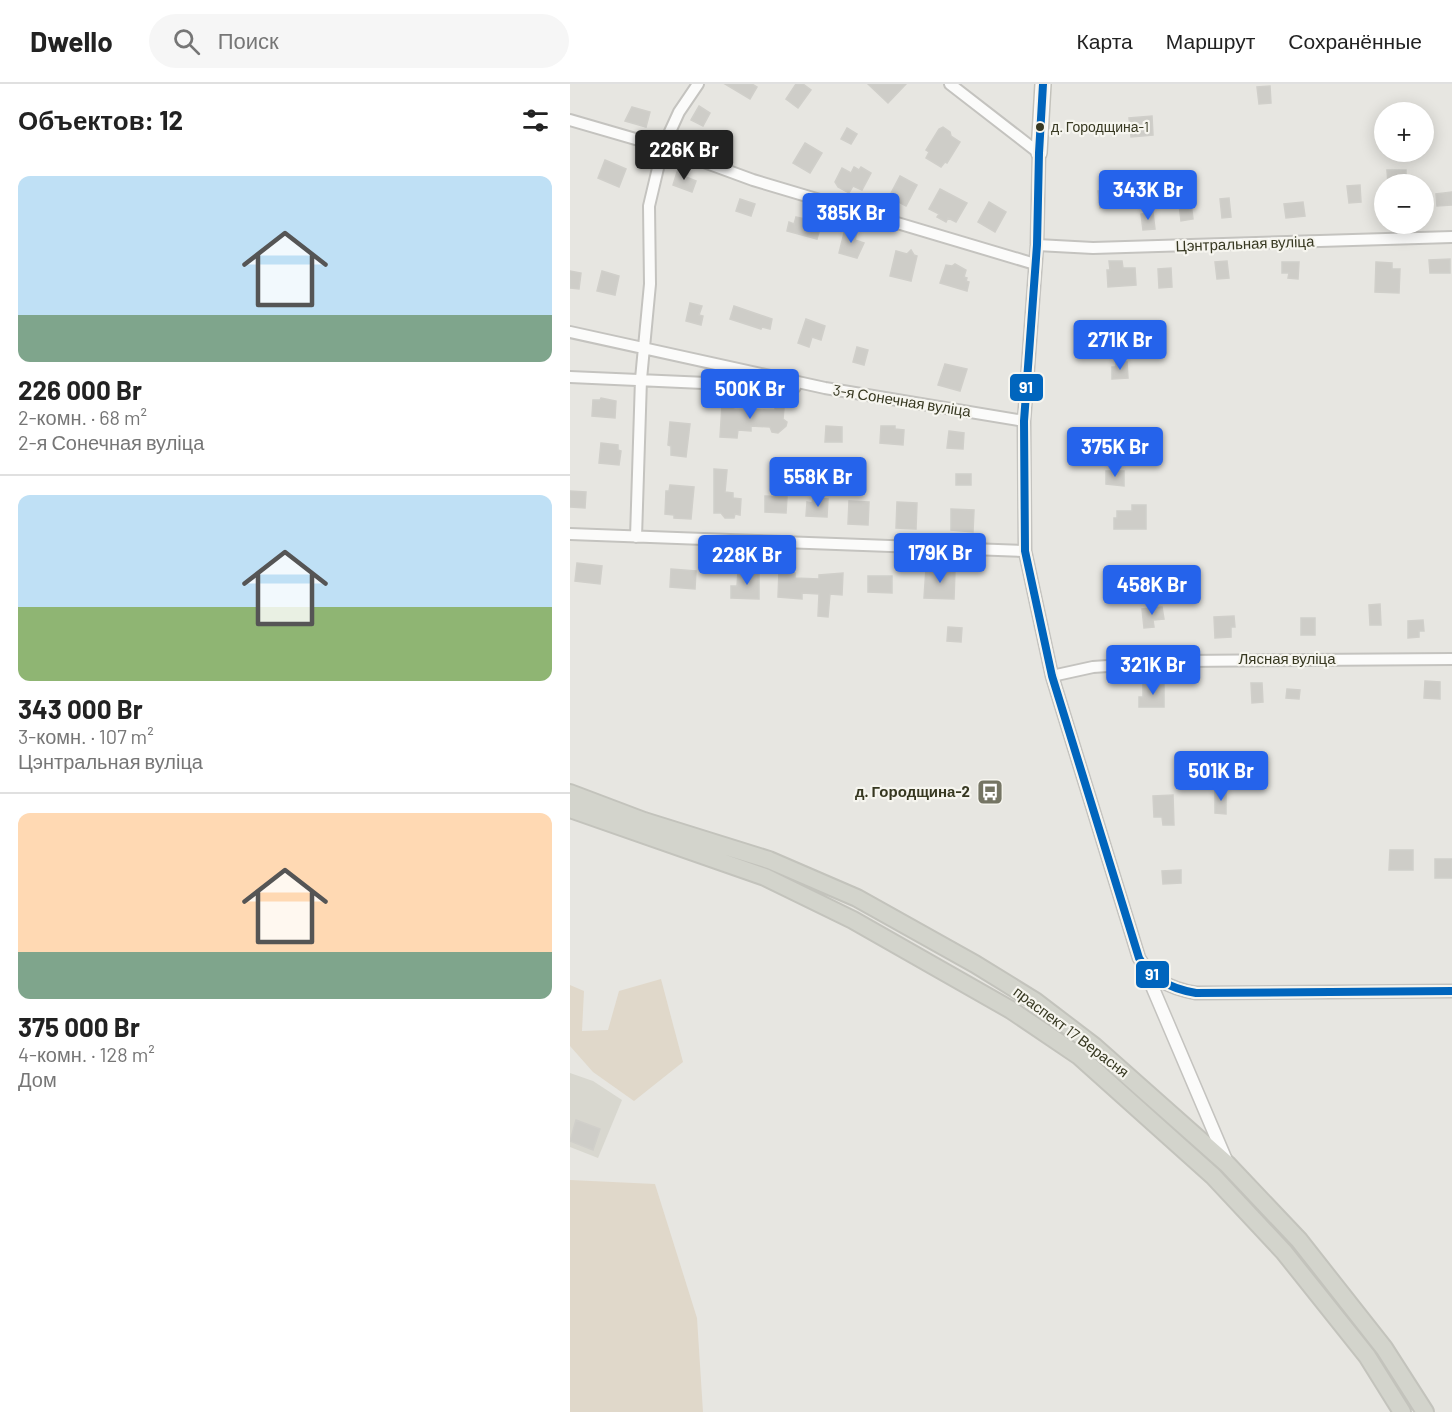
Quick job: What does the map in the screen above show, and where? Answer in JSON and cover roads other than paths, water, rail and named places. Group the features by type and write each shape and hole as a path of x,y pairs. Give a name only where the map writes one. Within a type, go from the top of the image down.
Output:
{"main road":[{"path":"1039,153 1042,84"},
{"name":"праспект 17 Верасня","path":"570,793 644,821 769,860 856,898 975,964 1035,1001 1094,1046 1227,1164 1299,1240 1384,1348 1425,1412"},
{"name":"праспект 17 Верасня","path":"570,809 765,877 853,920 1011,1010 1079,1056 1213,1176 1284,1252 1367,1356 1402,1412"}],"street":[{"path":"636,537 641,379 650,284 649,206 663,147 680,112 698,84"},
{"path":"950,84 1039,153 1037,245 1024,421 1025,551 1052,676 1131,934 1227,1164"},
{"path":"570,120 663,147 753,180 1035,264"},
{"name":"Цэнтральная вуліца","path":"1037,245 1093,248 1452,237"},
{"name":"3-я Сонечная вуліца","path":"570,332 825,388 1024,421"},
{"path":"570,377 825,388"},
{"path":"570,534 1025,551"},
{"name":"Лясная вуліца","path":"1052,676 1093,667 1183,661 1452,658"},
{"path":"1143,965 1157,979 1170,987 1210,994 1452,991"}],"place":[{"name":"д. Городщина-1","path":"1040,127"},
{"name":"д. Городщина-2","path":"990,792"}]}
